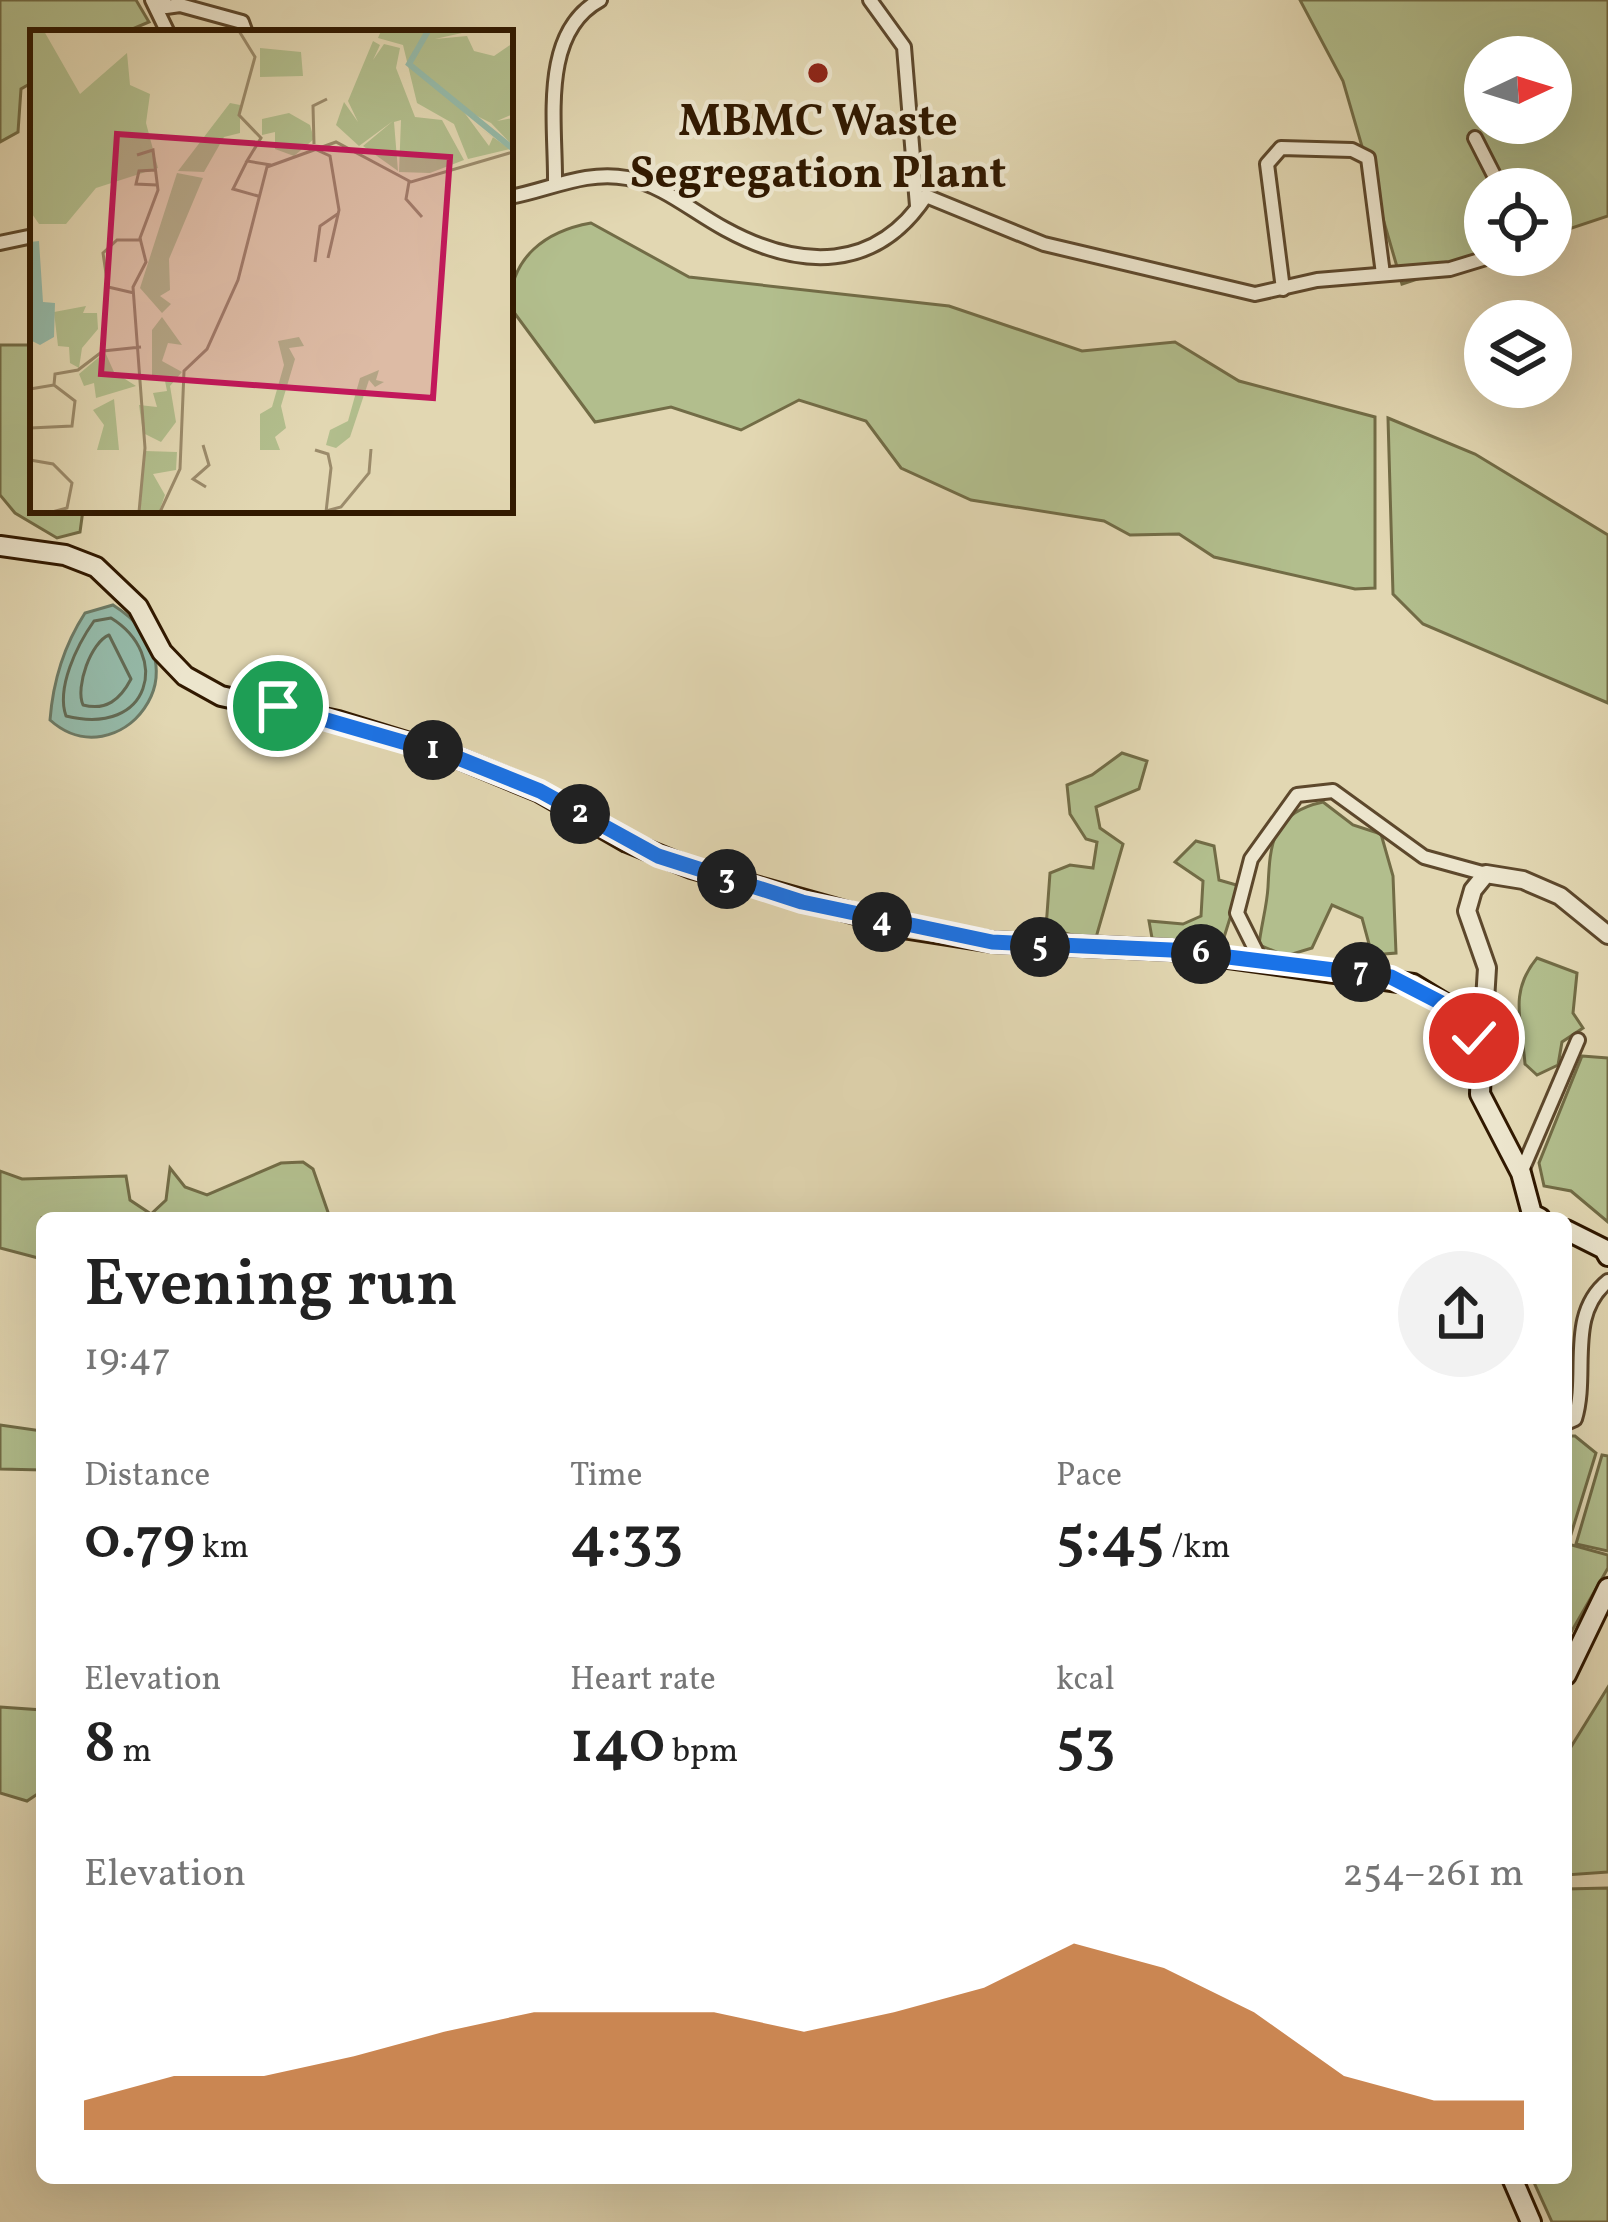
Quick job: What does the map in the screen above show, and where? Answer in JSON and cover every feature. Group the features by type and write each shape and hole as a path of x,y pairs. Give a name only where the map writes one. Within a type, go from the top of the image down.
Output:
{"main road":[{"path":"0,547 65,556 96,567 138,607 162,652 185,676 221,696 355,726 458,758 540,791 627,842 691,868 824,908 971,939 1042,947 1171,950 1413,984 1457,1011 1474,1038 1481,1066 1480,1094 1536,1212"},
{"path":"1572,1233 1604,1249 1608,1256"},
{"path":"1572,1663 1608,1588"},
{"path":"1515,2184 1531,2222"}],"street":[{"path":"152,0 167,30"},
{"path":"163,0 166,7 179,5 242,22 245,30"},
{"path":"556,184 559,52 568,26 600,0"},
{"path":"513,196 596,176 627,178 661,190 768,250 841,256 872,248 911,222 920,188 908,133 904,46 870,0"},
{"path":"1283,290 1267,164 1281,148 1352,150 1368,158 1383,274"},
{"path":"915,212 926,196 1045,244 1233,291 1283,290 1317,280 1464,266"},
{"path":"0,243 30,237"},
{"path":"1261,961 1237,913 1251,859 1297,795 1333,790 1424,857 1523,880 1560,896 1608,935"},
{"path":"1474,1038 1484,1017 1487,968 1467,911 1473,890 1486,874"},
{"path":"1521,1173 1578,1040"},
{"path":"1572,1421 1584,1389 1585,1314 1591,1295 1608,1281"}],"shaded area":[{"path":"0,0 136,0 149,22 130,30 30,30 30,84 21,89 18,132 0,142"},
{"path":"1300,0 1608,0 1608,216 1572,228 1572,168 1464,168 1464,264 1402,284 1343,81"},
{"path":"591,223 689,277 949,306 1082,351 1175,342 1239,381 1375,417 1375,588 1355,589 1214,557 1179,534 1130,535 1104,521 971,500 901,468 866,421 799,400 741,430 671,407 595,422 513,311 513,285 524,261 546,240"},
{"path":"0,345 30,345 30,513 83,513 80,532 57,538 15,513 0,495"},
{"path":"1388,418 1475,454 1608,535 1608,703 1423,624 1393,594"},
{"path":"1122,753 1147,761 1139,789 1096,807 1100,828 1123,844 1095,941 1046,928 1050,873 1070,865 1093,868 1097,842 1086,839 1070,814 1067,785 1092,775"},
{"path":"1323,802 1353,825 1381,834 1393,876 1396,953 1372,955 1362,918 1332,905 1312,948 1286,956 1259,945 1277,832 1293,814"},
{"path":"1196,841 1214,846 1219,880 1240,886 1221,947 1152,938 1149,921 1183,924 1201,916 1203,881 1175,862"},
{"path":"1537,958 1577,973 1573,1013 1583,1028 1562,1042 1558,1065 1537,1075 1525,1064 1519,1008 1522,983"},
{"path":"1582,1056 1608,1058 1608,1222 1571,1191 1544,1186 1539,1163"},
{"path":"303,1162 313,1169 328,1212 153,1212 166,1200 170,1168 185,1187 207,1195 281,1163"},
{"path":"0,1171 22,1179 126,1176 130,1200 148,1212 36,1212 36,1257 0,1248"},
{"path":"0,1425 36,1430 36,1470 0,1469"},
{"path":"1572,1436 1596,1453 1572,1531"},
{"path":"1602,1455 1608,1456 1608,1551 1576,1544"},
{"path":"1572,1545 1608,1555 1608,1568 1572,1631"},
{"path":"1608,1687 1608,1872 1572,1875 1572,1745"},
{"path":"0,1707 36,1710 36,1795 27,1801 0,1793"},
{"path":"1608,1888 1608,2222 1552,2222 1535,2184 1572,2184 1572,1889"}],"water":[{"path":"113,605 142,630 155,658 155,685 144,709 126,727 102,736 76,735 50,720 60,665 85,613"}],"place":[{"name":"MBMC Waste Segregation Plant","path":"818,73"}],"route":[{"path":"278,706 458,758 540,791 658,856 802,902 909,929 992,942 1171,950 1391,977 1435,995 1457,1011 1474,1038"}]}
